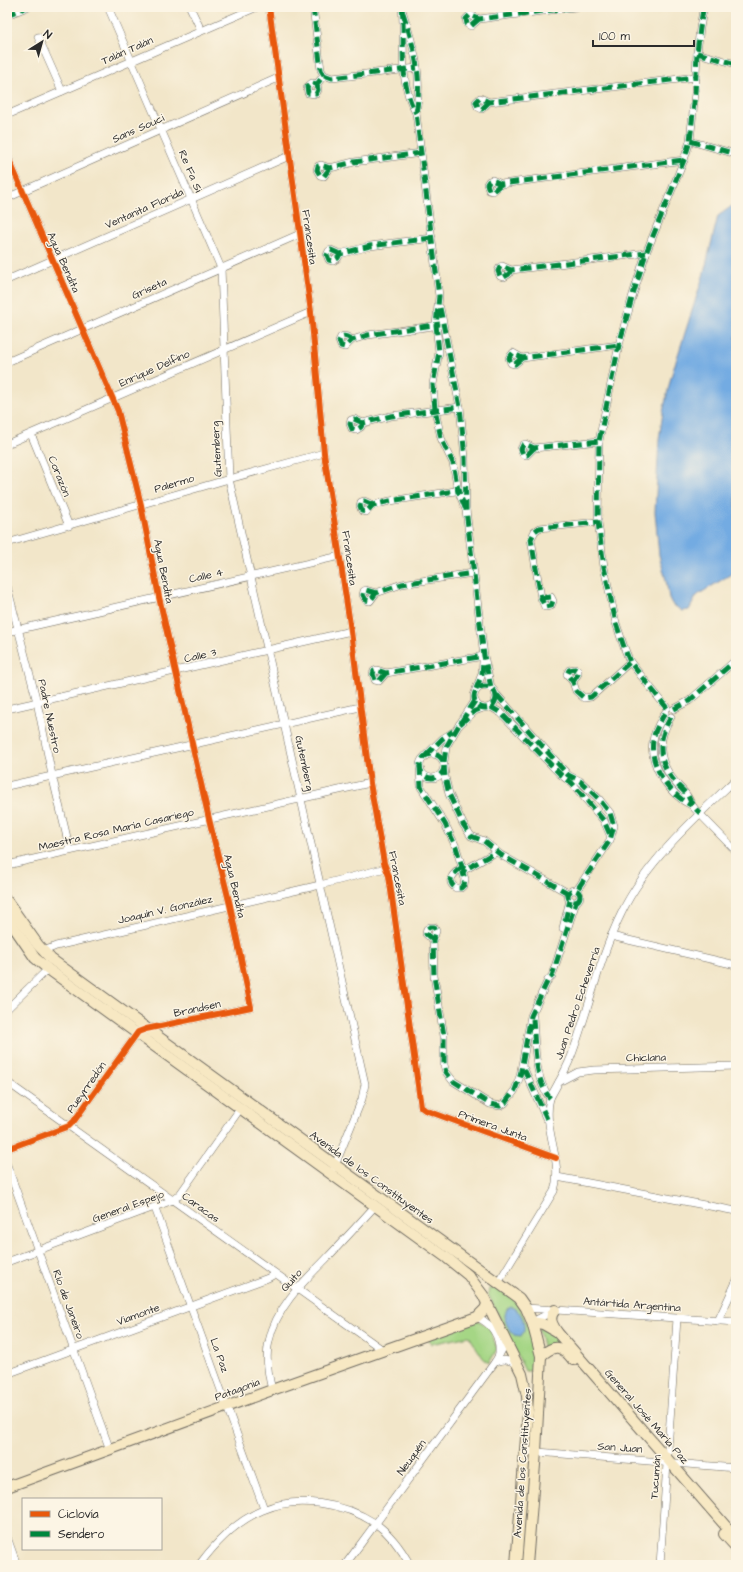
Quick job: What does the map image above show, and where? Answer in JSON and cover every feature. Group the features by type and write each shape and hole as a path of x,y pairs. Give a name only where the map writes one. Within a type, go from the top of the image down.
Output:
{"main road":[{"name":"Avenida de los Constituyentes","path":"7,900 44,951 59,965 333,1170 375,1206 462,1269 472,1279 485,1299 522,1374 528,1405 516,1565"},
{"name":"Avenida de los Constituyentes","path":"7,917 35,958 48,969 240,1109 333,1170 498,1282 519,1298 526,1308 532,1322 541,1356 536,1452 527,1565"},
{"path":"498,1282 492,1282 485,1287 485,1309 477,1317 490,1321 498,1326"},
{"path":"555,1310 551,1317 551,1322 558,1332"},
{"name":"Patagonia","path":"7,1487 226,1406 477,1317"},
{"name":"General José María Paz","path":"532,1322 543,1324 558,1332 736,1548"},
{"name":"General José María Paz","path":"541,1356 547,1351 558,1347 565,1351 736,1538"},
{"path":"522,1374 530,1377 535,1375 540,1368"}],"street":[{"path":"7,9 12,7"},
{"path":"7,15 24,7"},
{"name":"Re Fa Si","path":"108,7 221,268 223,349"},
{"path":"190,7 201,30"},
{"name":"Talán Talán","path":"7,115 256,7"},
{"name":"Francesita","path":"269,7 311,312 324,453 351,631 370,783 386,868 389,876 421,1107 423,1110"},
{"path":"313,7 320,70 324,75 332,78 417,68"},
{"path":"479,19 576,7"},
{"path":"669,711 630,662 621,639 610,596 598,522 599,441 619,345 646,253 690,142 697,53 703,8"},
{"path":"402,10 412,42 417,68 419,88 416,113 439,304 460,407 465,458 462,490"},
{"path":"402,10 403,70 410,103 416,113"},
{"path":"38,37 62,91"},
{"path":"697,53 736,64"},
{"path":"317,84 324,75"},
{"path":"489,102 696,76"},
{"name":"Sans Souci","path":"7,198 278,78"},
{"path":"690,142 736,154"},
{"path":"330,168 354,162 421,153"},
{"name":"Agua Bendita","path":"7,155 118,411 141,505 158,597 230,906 251,1007"},
{"name":"Ventanita Florida","path":"7,280 289,156"},
{"path":"501,184 684,160"},
{"name":"Griseta","path":"7,362 300,234"},
{"path":"340,254 370,246 432,238"},
{"path":"511,270 646,253"},
{"path":"439,304 436,325 439,352 433,384 435,410 441,438 453,463 462,490 466,510 484,656 491,687"},
{"name":"Enrique Delfino","path":"7,444 311,312"},
{"path":"352,340 390,331 444,324"},
{"path":"522,358 619,345"},
{"name":"Gutemberg","path":"223,349 229,479 365,1084 362,1099 333,1170"},
{"path":"363,423 391,416 460,407"},
{"name":"Corazón","path":"31,434 69,526"},
{"path":"534,448 599,441"},
{"name":"Palermo","path":"7,543 324,453"},
{"path":"373,505 403,498 462,490"},
{"path":"541,598 531,539 532,535 539,528 598,522"},
{"name":"Calle 4","path":"7,632 340,556"},
{"path":"376,593 413,582 473,573"},
{"name":"Padre Nuestro","path":"7,586 37,702 52,775 70,850"},
{"name":"Calle 3","path":"7,709 351,631"},
{"path":"386,673 484,656"},
{"path":"420,766 422,773 425,776 436,778 442,773 446,746 475,702 474,698 482,674 484,656"},
{"path":"736,660 689,701 669,711 662,735 661,754 667,772 688,796 691,804 736,851"},
{"path":"573,682 578,694 584,698 591,697 630,662"},
{"path":"476,691 484,685 494,689 497,695 570,778"},
{"path":"496,852 471,867 463,868 456,847 445,824 421,787 420,766 425,756 442,739 457,728 475,711 496,702 497,695"},
{"path":"475,702 480,707 487,707 501,713 560,774 580,781 586,785 610,813 614,826 612,837 577,890"},
{"path":"7,786 360,707"},
{"path":"736,744 736,749"},
{"path":"425,756 432,754 442,759 449,794 467,831 474,838 484,841 496,852 571,898 579,899 580,896 577,890"},
{"name":"Juan Pedro Echeverría","path":"498,1282 551,1196 557,1177 556,1158 548,1121 548,1105 571,1056 611,936 626,903 651,868 700,813 736,779"},
{"name":"Maestra Rosa María Casariego","path":"7,865 370,783"},
{"name":"Joaquín V. González","path":"44,951 56,946 320,885 386,868"},
{"path":"433,940 434,976 444,1036 444,1065 448,1076 461,1088 490,1104 500,1106 505,1104 515,1090 523,1068 523,1058 533,1011 548,980 548,974 568,912 571,890 577,890"},
{"path":"611,936 736,965"},
{"path":"7,1008 48,969"},
{"name":"Brandsen","path":"146,1029 251,1007"},
{"path":"533,1011 537,1061 540,1078 543,1088 550,1098"},
{"name":"Pueyrredón","path":"7,1149 69,1126 74,1122 136,1034 146,1029"},
{"path":"523,1058 530,1054 537,1061"},
{"path":"523,1068 533,1069 537,1061"},
{"name":"Chiclana","path":"559,1082 578,1072 594,1070 736,1066"},
{"path":"523,1068 548,1121"},
{"name":"Caracas","path":"7,1082 383,1350"},
{"name":"General Espejo","path":"7,1262 173,1200 180,1194 240,1109"},
{"name":"Primera Junta","path":"423,1110 556,1158"},
{"name":"Río de Janeiro","path":"7,1165 110,1450"},
{"path":"557,1177 736,1211"},
{"name":"Quito","path":"272,1390 268,1372 268,1342 278,1316 297,1289 375,1206"},
{"name":"La Paz","path":"155,1208 264,1509"},
{"name":"Viamonte","path":"7,1374 191,1307 275,1274"},
{"path":"718,1321 736,1282"},
{"name":"Antártida Argentina","path":"526,1308 736,1322"},
{"path":"532,1322 555,1310"},
{"path":"477,1317 489,1324 498,1338 500,1344 499,1355"},
{"name":"Tucumán","path":"660,1565 677,1319"},
{"name":"Neuquén","path":"346,1565 495,1362 506,1343"},
{"path":"495,1362 507,1360 516,1364"},
{"name":"San Juan","path":"525,1451 736,1468"},
{"path":"199,1565 208,1552 226,1533 240,1522 264,1509 288,1503 323,1504 352,1512 376,1524 398,1546 410,1565"},
{"path":"7,1537 17,1565"}],"green space":[{"path":"496,1287 514,1300 524,1315 534,1347 535,1366 532,1371 525,1371 488,1294 489,1289"},
{"path":"478,1320 490,1328 497,1349 489,1363 483,1358 469,1336 431,1344 428,1339"},
{"path":"538,1325 546,1328 568,1349 544,1350"}],"water":[{"path":"736,203 736,571 699,594 689,610 682,611 672,604 669,598 659,555 655,512 659,440 663,412 671,377 704,273 718,216"},
{"path":"511,1307 522,1316 524,1331 521,1336 514,1335 506,1323 506,1312 507,1309"}],"marked path":[{"path":"7,9 12,7"},
{"path":"7,15 27,7"},
{"path":"313,7 321,70 324,75 317,84 312,83 307,87 308,93 316,94 318,90 317,84"},
{"path":"402,7 404,74 406,87 416,113"},
{"path":"479,19 471,26 467,24 466,19 470,15 479,19 576,7"},
{"path":"667,708 630,662 616,623 604,567 598,522 599,441 619,345 632,298 646,253 684,160 690,141 697,53 703,10 705,7"},
{"path":"403,13 414,50 418,74 418,100 416,113 439,296 436,325 439,352 433,384 435,410 441,438 453,463 458,490 466,510"},
{"path":"697,53 736,64"},
{"path":"324,75 332,78 417,68"},
{"path":"489,102 482,109 478,107 476,102 480,98 489,102 696,77"},
{"path":"690,141 736,154"},
{"path":"330,168 324,176 320,175 317,170 318,166 321,165 330,168 354,162 421,153"},
{"path":"501,184 493,191 489,190 487,184 492,180 501,184 684,160"},
{"path":"340,254 331,250 327,255 329,260 333,261 338,258 340,254 370,246 432,238"},
{"path":"511,270 509,274 504,277 500,276 498,271 502,266 511,270 646,253"},
{"path":"440,308 460,407 465,458 466,510 484,656 491,687"},
{"path":"352,340 344,336 341,337 339,341 341,346 345,347 352,340 368,335 440,324"},
{"path":"522,358 515,364 511,363 509,358 513,353 522,358 619,345"},
{"path":"363,423 354,419 351,420 350,424 352,429 356,430 361,427 363,423 391,416 460,407"},
{"path":"534,448 527,455 523,454 521,449 525,444 534,448 599,441"},
{"path":"373,505 364,501 361,502 360,506 362,511 366,512 373,505 390,501 462,490"},
{"path":"541,598 551,597 553,601 551,606 545,607 541,598 531,539 535,531 539,528 598,522"},
{"path":"376,593 366,590 364,591 363,595 366,600 370,601 376,593 402,584 473,573"},
{"path":"386,673 379,681 375,680 373,674 374,671 377,670 386,673 484,656"},
{"path":"674,709 689,701 736,660"},
{"path":"476,689 482,674 483,662"},
{"path":"573,682 578,674 578,671 575,669 569,670 567,674 573,682 576,691 584,698 591,697 630,662"},
{"path":"485,686 493,689 496,697 493,705 485,708 477,705 474,697 477,689 485,686"},
{"path":"497,695 568,775 580,781 599,799 610,813 614,826 610,840 577,890"},
{"path":"475,701 459,725 475,711 483,708"},
{"path":"491,707 501,713 560,774 572,783 604,821 611,837"},
{"path":"665,713 653,741 654,760 658,770 669,787 691,805"},
{"path":"671,717 666,726 661,742 662,758 669,774 700,813"},
{"path":"444,762 446,747 459,725"},
{"path":"426,755 442,739 453,731"},
{"path":"736,744 736,749"},
{"path":"432,754 437,755 443,761 444,766 443,771 437,777 432,778 427,777 421,771 420,766 421,761 427,755 432,754"},
{"path":"420,766 421,787 445,824 456,847 462,867 465,869 468,868 496,852"},
{"path":"444,766 449,794 463,824 471,836 484,841 501,855 568,893"},
{"path":"462,867 454,874 451,880 451,883 456,888 461,888 464,885 465,879 463,873 465,869"},
{"path":"572,890 576,890 580,896 576,902 572,902 568,898 568,894 572,890"},
{"path":"565,921 570,900"},
{"path":"433,940 426,934 427,929 430,927 434,927 436,931 433,940 434,976 444,1036 444,1065 446,1072 453,1081 490,1104 500,1106 505,1103 515,1090 520,1076 531,1016 548,980 552,976 576,902"},
{"path":"533,1019 538,1071 541,1081 550,1098"},
{"path":"524,1069 548,1121"}],"cycle path":[{"path":"269,7 311,312 324,453 351,631 370,783 384,863 389,876 421,1107 425,1110 556,1158"},
{"path":"7,155 118,411 141,505 159,597 230,905 251,1007 146,1029 138,1032 69,1126 7,1149"}]}
